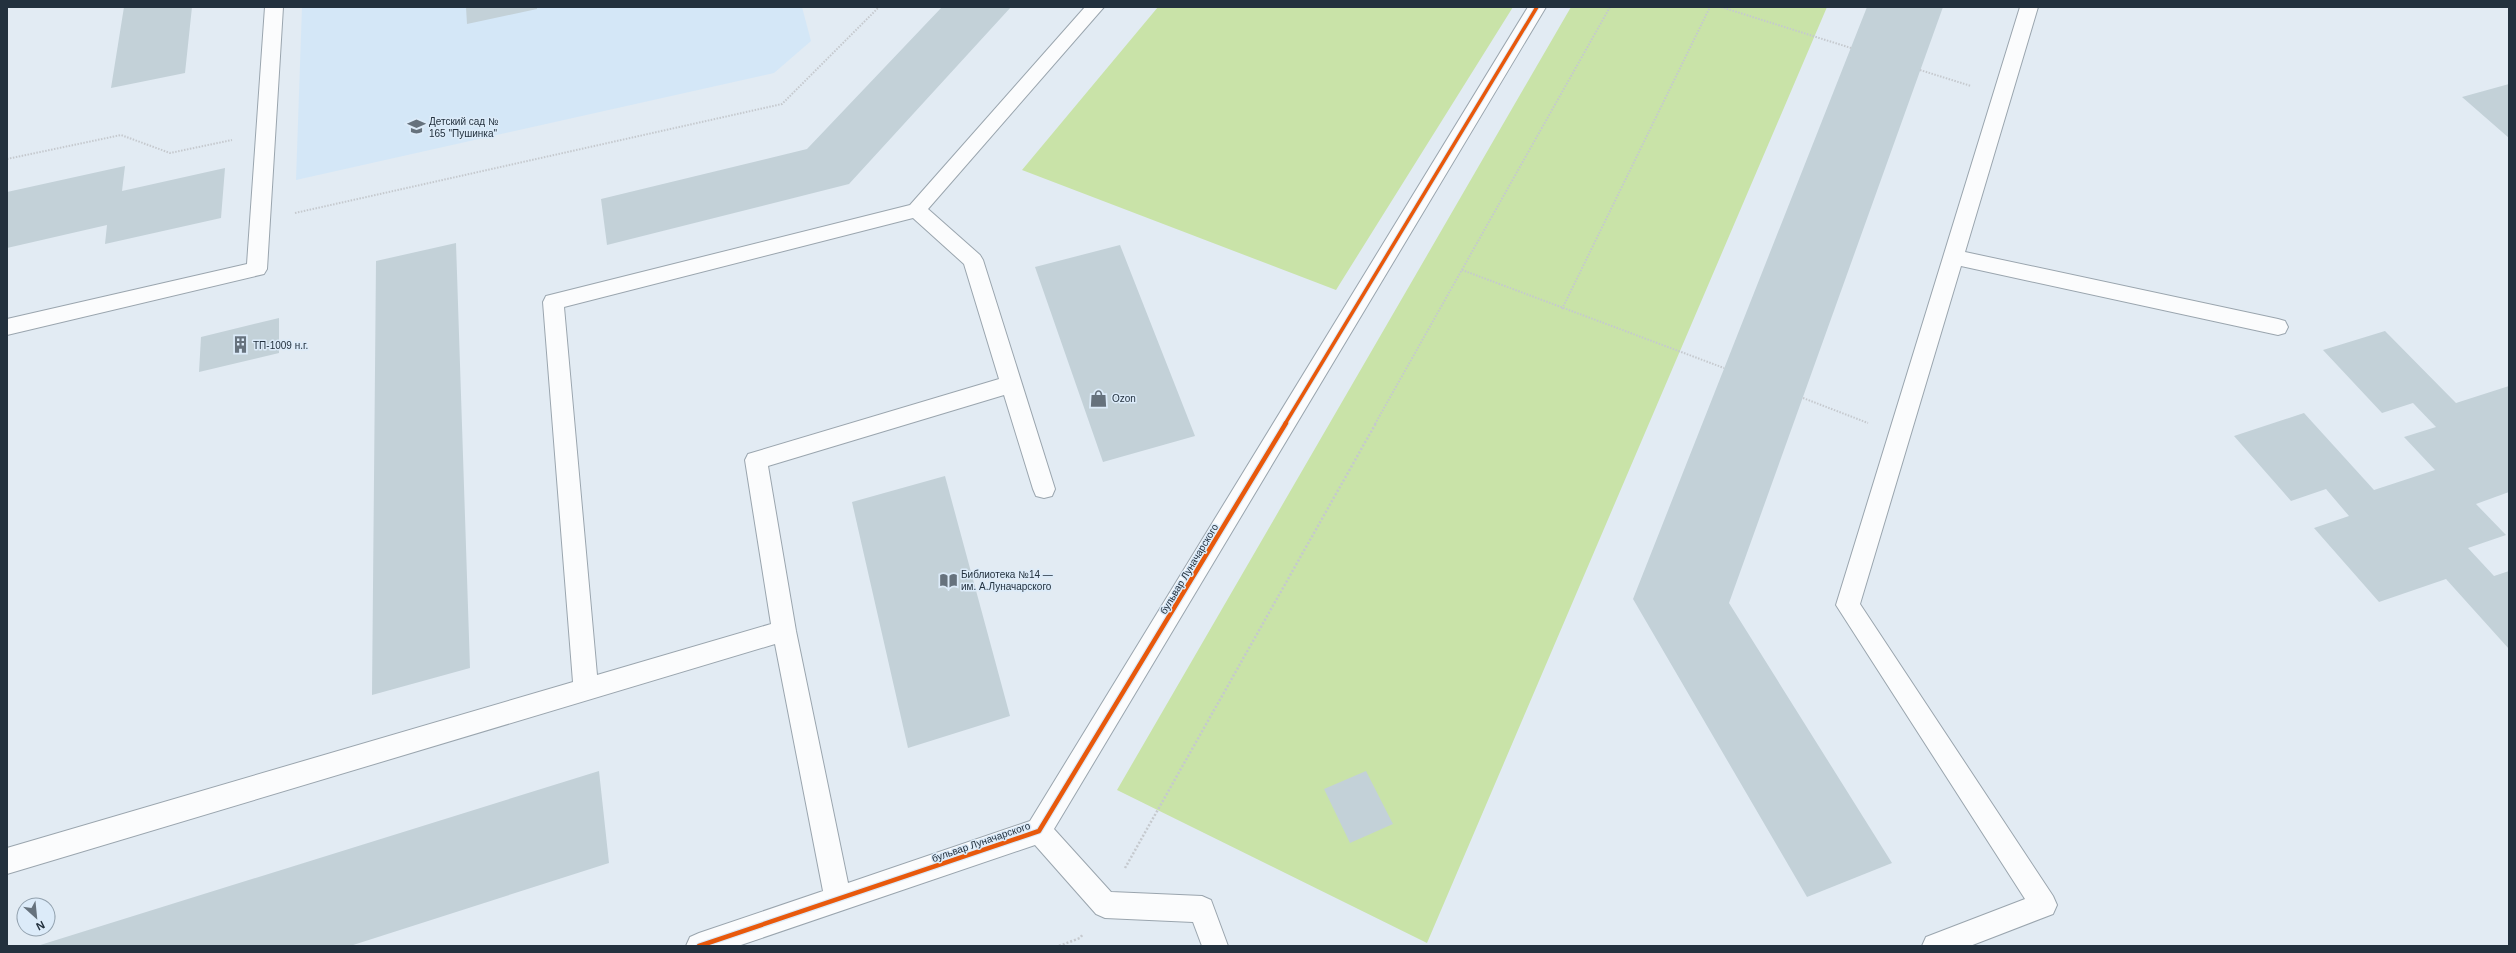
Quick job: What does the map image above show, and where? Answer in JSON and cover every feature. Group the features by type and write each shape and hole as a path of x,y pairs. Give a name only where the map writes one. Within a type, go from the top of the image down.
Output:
{"street":[{"path":"7,327 258,269 274,7"},
{"path":"586,690 553,302 916,210 1095,7"},
{"name":"бульвар Луначарского","path":"699,946 1039,831 1537,7"},
{"path":"1935,946 2044,905 1848,605 2029,7"},
{"path":"916,210 973,260 1044,489"},
{"path":"1953,257 2278,327"},
{"path":"838,900 784,631 756,460 1012,384"},
{"path":"7,861 784,631"},
{"path":"1039,831 1105,905 1202,909 1215,946"}],"path":[{"path":"260,221 782,104 879,7"},
{"path":"1105,905 1610,7"},
{"path":"1562,310 1710,7"},
{"path":"1721,7 1851,48"},
{"path":"1920,70 2002,96"},
{"path":"7,159 121,135 170,153 239,139"},
{"path":"1462,270 1562,310 1724,368"},
{"path":"1803,398 1900,435"}],"shaded area":[{"name":"Детский сад № 165 \"Пушинка\"","path":"302,7 802,7 811,41 774,73 296,180"}],"green space":[{"path":"1158,7 1513,7 1336,290 1022,170"},
{"path":"1571,7 1827,7 1427,943 1117,790"}],"building":[{"path":"124,7 192,7 185,73 111,88"},
{"path":"466,7 537,7 537,9 467,24"},
{"path":"942,7 1011,7 849,184 607,245 601,199 807,149"},
{"path":"1867,7 1943,7 1729,603 1892,863 1807,897 1633,599"},
{"path":"2509,84 2509,138 2462,97"},
{"path":"125,166 122,191 225,168 221,218 105,244 107,225 7,248 7,192"},
{"path":"456,243 470,668 372,695 376,261"},
{"path":"1120,245 1195,436 1103,462 1035,267"},
{"name":"ТП-1009 н.г.","path":"279,318 279,353 199,372 201,337"},
{"path":"2385,331 2456,403 2509,386 2509,492 2476,504 2506,535 2468,548 2494,576 2509,571 2509,649 2446,579 2379,602 2314,528 2349,516 2326,489 2291,501 2234,436 2304,413 2374,490 2435,470 2404,437 2436,427 2413,403 2382,413 2323,350"},
{"path":"945,476 1010,716 908,748 852,502"},
{"path":"599,771 609,863 350,946 37,946"},
{"path":"1366,771 1393,824 1350,843 1324,789"}],"cycle path":[{"path":"699,946 1039,831 1537,7"}],"place":[{"name":"Детский сад № 165 \"Пушинка\"","path":"416,127"},
{"name":"ТП-1009 н.г.","path":"240,345"},
{"name":"Ozon","path":"1099,398"},
{"name":"Библиотека №14 — им. А.Луначарского","path":"948,580"}]}
